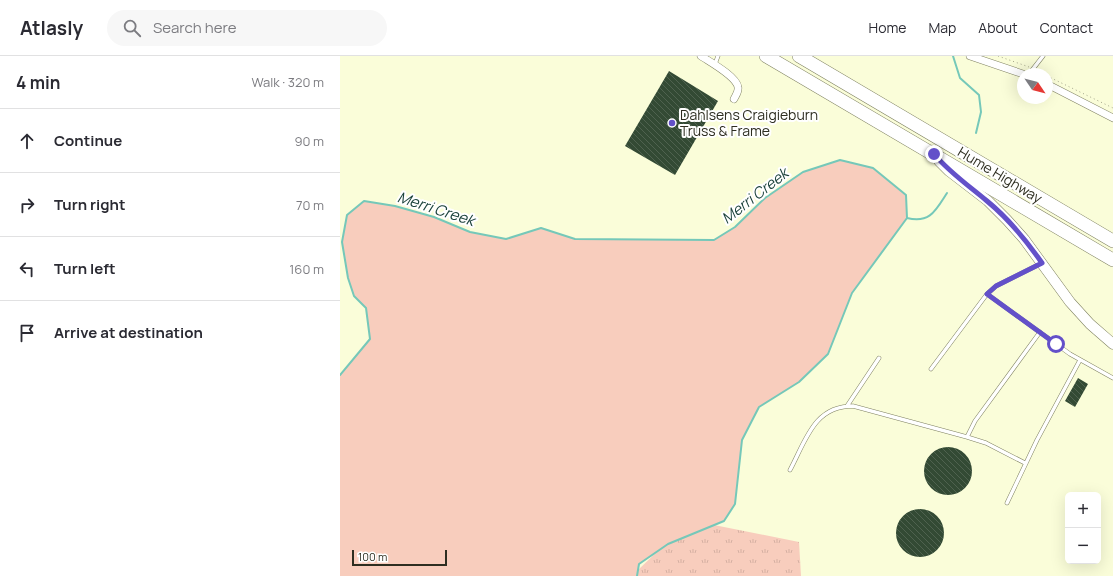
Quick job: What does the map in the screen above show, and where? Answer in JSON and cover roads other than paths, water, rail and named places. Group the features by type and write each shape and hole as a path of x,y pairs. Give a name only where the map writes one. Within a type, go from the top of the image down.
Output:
{"highway":[{"name":"Hume Highway","path":"766,56 1113,260"},
{"name":"Hume Highway","path":"799,56 1111,240"}],"main road":[{"path":"934,154 949,172 997,209 1024,239 1075,307 1113,344"}],"street":[{"path":"701,56 734,80 738,86 738,92 734,99"},
{"path":"970,56 1017,72"},
{"path":"1053,87 1113,118"}],"lane":[{"path":"714,64 718,56"},
{"path":"1032,68 1043,56"},
{"path":"931,370 987,294 996,286 1042,263"},
{"path":"987,294 1080,360 1113,378"},
{"path":"967,437 975,421 1040,332"},
{"path":"847,406 880,358"},
{"path":"1007,503 1025,463 1080,360"},
{"path":"790,470 819,417 832,409 847,406 868,410 986,443 1025,463"}],"waterway":[{"path":"953,56 960,78 979,95 981,112 976,133"},
{"name":"Merri Creek","path":"340,375 370,339 366,308 354,296 348,278 342,242 347,215 364,201 395,206 434,217 470,232 506,239 541,228 575,239 714,240 735,227 765,198 803,172 840,160 873,168 906,195 907,218 852,293 828,354 799,382 759,407 742,440 735,504 724,521 668,544 639,564 637,576"},
{"path":"907,218 921,219 932,214 947,193"}],"place":[{"name":"Dahlsens Craigieburn Truss & Frame","path":"672,123"}]}
